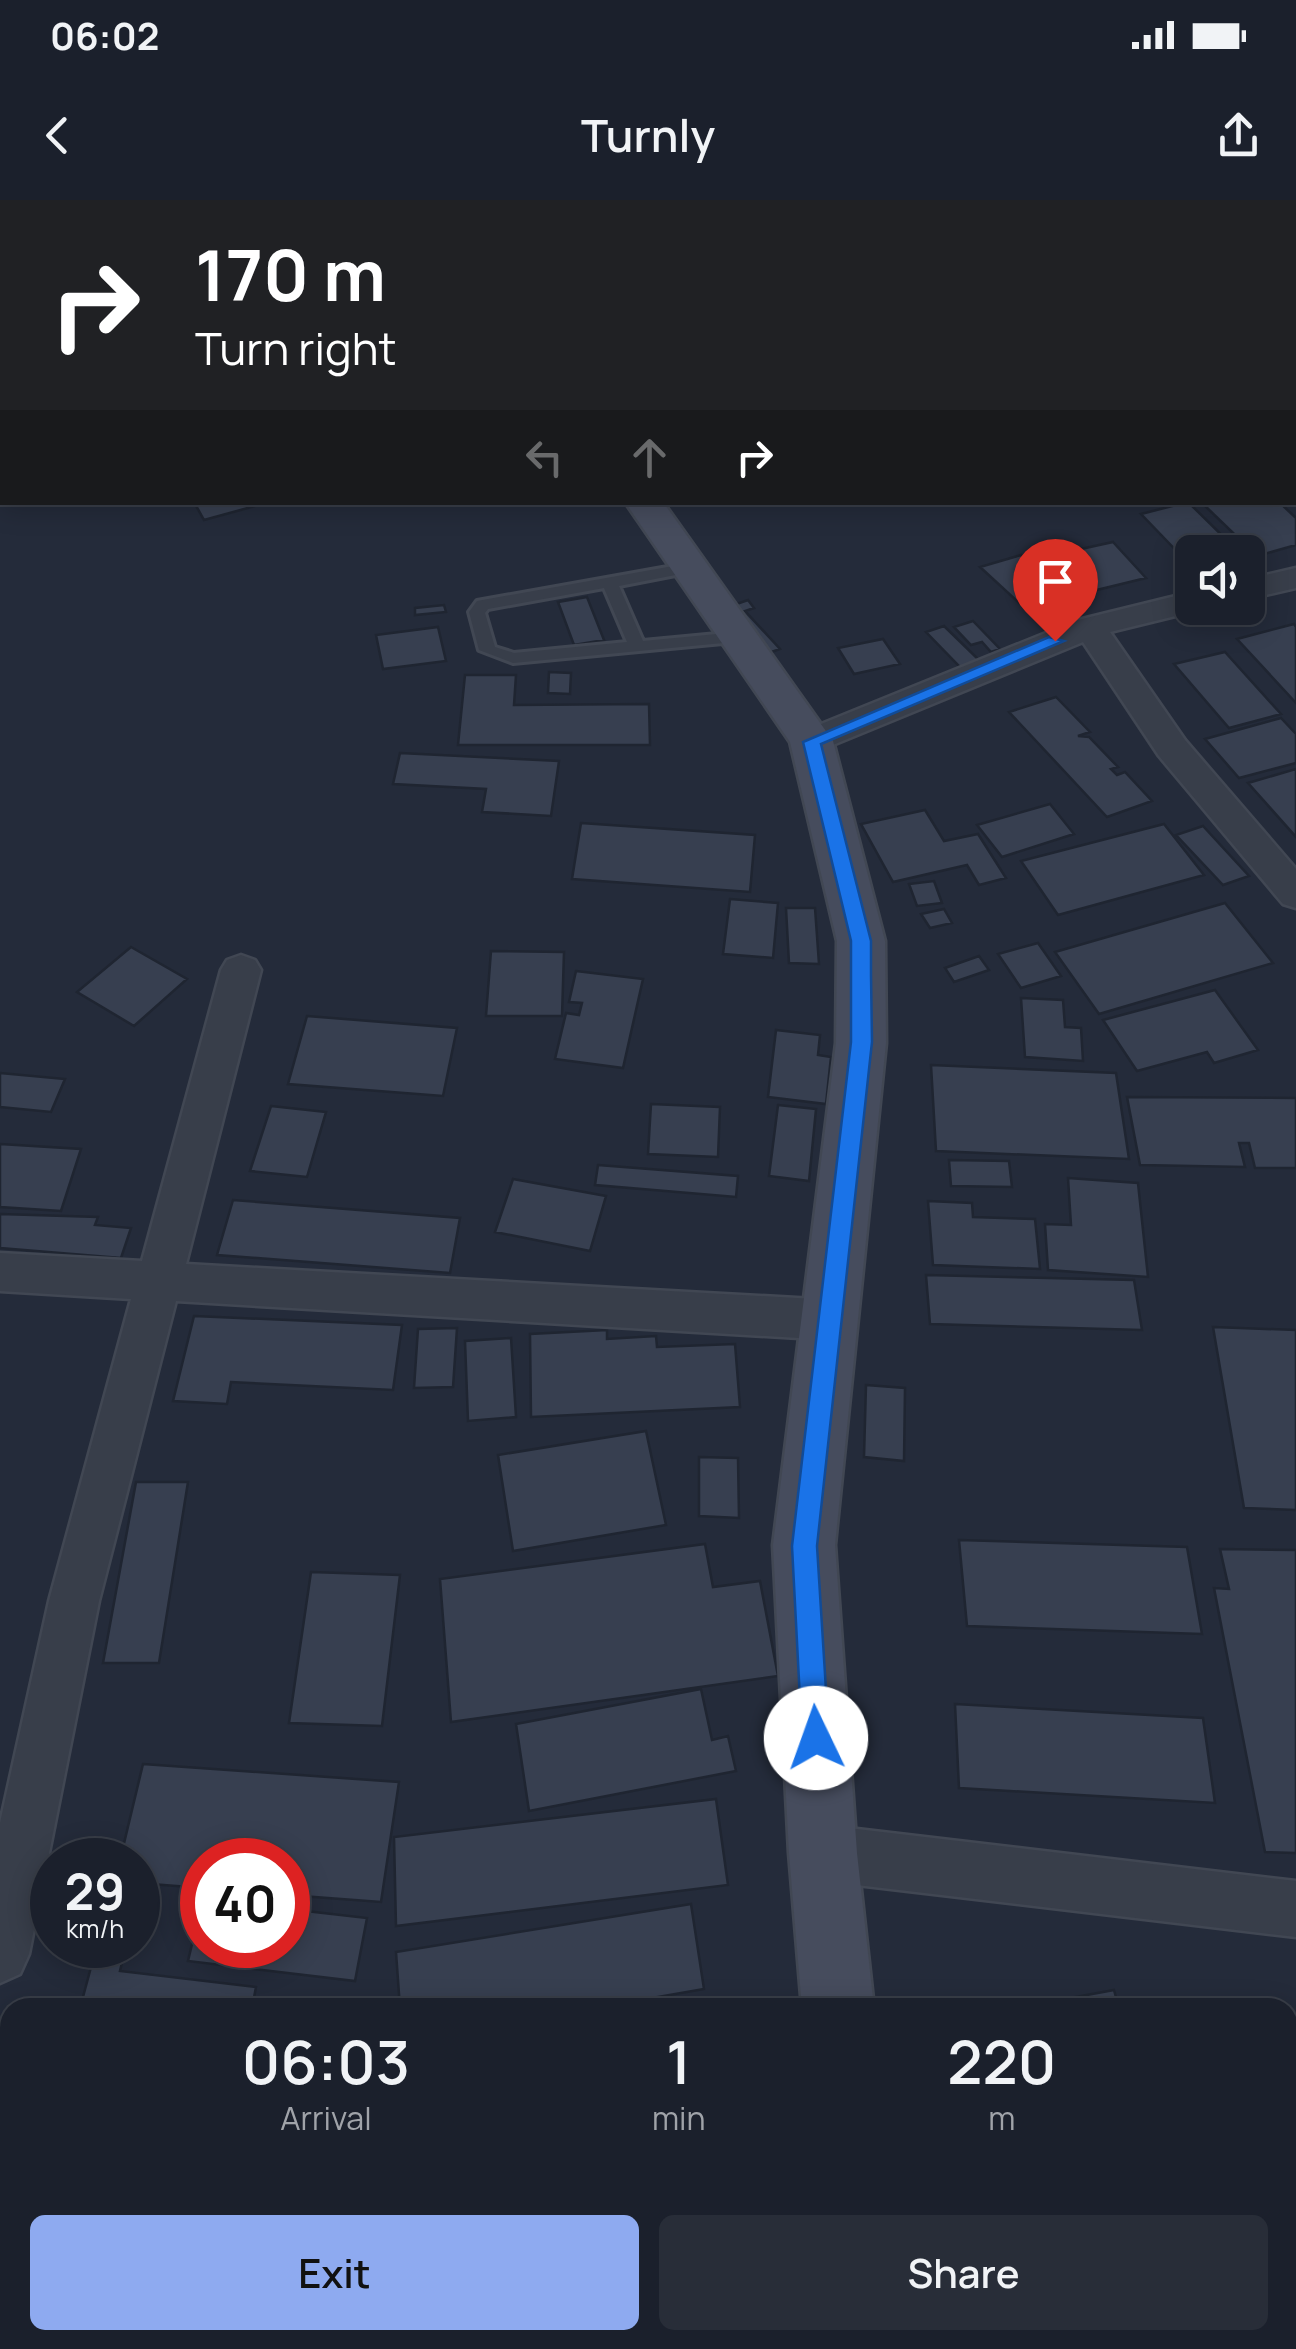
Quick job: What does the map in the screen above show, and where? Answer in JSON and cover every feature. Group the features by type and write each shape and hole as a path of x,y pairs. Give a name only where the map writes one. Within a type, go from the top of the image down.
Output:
{"street":[{"path":"646,505 812,742 861,941 861,1042 804,1546 822,1853 837,1998"},
{"path":"1265,585 1296,578"},
{"path":"812,742 1090,626 1175,606"},
{"path":"1090,626 1172,748 1296,894"},
{"path":"0,1954 74,1600 241,970"},
{"path":"0,1272 832,1320"},
{"path":"822,1853 1296,1909"}],"lane":[{"path":"690,568 483,604 477,612 488,650 513,658 738,637"},
{"path":"609,582 637,647"}],"building":[{"path":"196,505 255,506 204,520"},
{"path":"1191,505 1222,535 1175,535 1175,549 1141,514"},
{"path":"1204,505 1282,505 1296,518 1296,545 1265,554 1265,535 1235,535"},
{"path":"1113,542 1146,578 1072,596 1040,558"},
{"path":"1021,555 1078,611 1041,623 980,567"},
{"path":"587,597 604,640 574,645 558,602"},
{"path":"748,600 754,608 745,611 780,649 763,655 722,609"},
{"path":"444,605 446,612 415,615 415,608"},
{"path":"973,621 1000,649 991,652 982,642 971,645 954,627"},
{"path":"1294,624 1296,627 1296,703 1237,639"},
{"path":"944,626 980,661 961,668 926,632"},
{"path":"438,627 446,661 383,669 376,635"},
{"path":"883,639 900,664 854,674 838,648"},
{"path":"1225,652 1281,714 1229,728 1174,664"},
{"path":"549,672 571,673 570,694 548,693"},
{"path":"465,675 516,675 514,705 649,704 650,745 458,745"},
{"path":"1056,697 1090,732 1078,736 1089,737 1118,767 1111,769 1117,775 1125,772 1152,801 1107,817 1009,712"},
{"path":"1281,718 1296,734 1296,763 1239,778 1205,739"},
{"path":"400,753 559,761 551,816 482,812 486,789 393,784"},
{"path":"1296,769 1296,837 1248,783"},
{"path":"1050,804 1074,834 1002,857 977,825"},
{"path":"925,810 944,841 978,834 1006,878 979,885 967,865 893,882 861,824"},
{"path":"581,823 755,835 750,892 572,879"},
{"path":"1164,824 1204,875 1058,915 1021,861"},
{"path":"1203,826 1249,876 1223,885 1176,835"},
{"path":"934,881 942,903 917,906 909,884"},
{"path":"730,899 778,903 773,958 723,954"},
{"path":"1225,903 1273,963 1099,1014 1055,952"},
{"path":"786,908 815,908 819,964 789,963"},
{"path":"944,909 952,923 930,928 921,914"},
{"path":"1038,943 1061,976 1021,988 998,954"},
{"path":"131,947 187,979 134,1026 77,992"},
{"path":"491,951 564,952 562,1016 486,1016"},
{"path":"979,956 989,970 954,982 945,968"},
{"path":"576,971 643,979 623,1068 555,1059 566,1013 579,1015 582,1003 569,1002"},
{"path":"1215,990 1258,1050 1214,1063 1207,1052 1137,1071 1103,1020"},
{"path":"1021,998 1063,1000 1065,1027 1081,1028 1083,1061 1025,1057"},
{"path":"307,1016 457,1028 443,1096 288,1084"},
{"path":"776,1030 820,1035 818,1055 831,1057 826,1104 768,1097"},
{"path":"931,1065 1116,1073 1129,1159 936,1151"},
{"path":"0,1073 65,1079 51,1112 0,1107"},
{"path":"1127,1097 1296,1098 1296,1168 1255,1168 1249,1143 1239,1143 1245,1167 1140,1165"},
{"path":"651,1104 720,1107 718,1157 648,1154"},
{"path":"778,1105 816,1109 809,1181 769,1176"},
{"path":"271,1106 326,1112 307,1177 250,1171"},
{"path":"0,1144 81,1149 61,1211 0,1207"},
{"path":"949,1160 1009,1161 1012,1187 951,1186"},
{"path":"598,1165 738,1176 736,1197 595,1185"},
{"path":"1068,1178 1138,1183 1148,1277 1048,1270 1045,1224 1071,1225"},
{"path":"513,1179 606,1196 590,1251 495,1232"},
{"path":"233,1200 460,1218 450,1273 217,1255"},
{"path":"928,1201 972,1203 973,1217 1035,1219 1040,1269 933,1265"},
{"path":"0,1214 98,1217 95,1225 131,1228 121,1258 0,1248"},
{"path":"926,1275 1134,1280 1142,1330 930,1324"},
{"path":"194,1316 402,1325 393,1390 231,1382 227,1404 173,1401"},
{"path":"1213,1327 1296,1330 1296,1510 1244,1508"},
{"path":"457,1328 453,1387 414,1388 418,1329"},
{"path":"607,1330 607,1339 656,1336 657,1347 735,1344 740,1407 531,1417 530,1334"},
{"path":"511,1338 516,1417 468,1421 465,1341"},
{"path":"866,1385 905,1388 904,1461 864,1457"},
{"path":"646,1431 666,1525 513,1551 498,1455"},
{"path":"699,1457 738,1458 739,1518 699,1516"},
{"path":"136,1482 188,1482 159,1663 103,1663"},
{"path":"959,1540 1187,1547 1202,1634 967,1626"},
{"path":"705,1544 713,1587 760,1581 778,1676 451,1722 440,1579"},
{"path":"1220,1549 1296,1550 1296,1853 1265,1852 1214,1588 1229,1589"},
{"path":"311,1572 400,1575 382,1726 289,1723"},
{"path":"701,1689 712,1740 728,1736 736,1771 529,1811 516,1724"},
{"path":"955,1704 1203,1718 1215,1803 959,1788"},
{"path":"143,1764 399,1782 381,1902 310,1897 310,1838 180,1838 180,1886 160,1885 160,1838 125,1838"},
{"path":"716,1799 728,1885 396,1926 394,1837"},
{"path":"691,1904 704,1989 652,1998 399,1998 396,1952"},
{"path":"310,1912 367,1918 355,1981 246,1968 310,1968"},
{"path":"91,1968 121,1968 120,1971 256,1987 254,1998 83,1998"},
{"path":"1114,1990 1116,1998 1070,1998"}],"route":[{"path":"816,1738 804,1546 861,1042 861,941 812,742 1055,641"}]}
